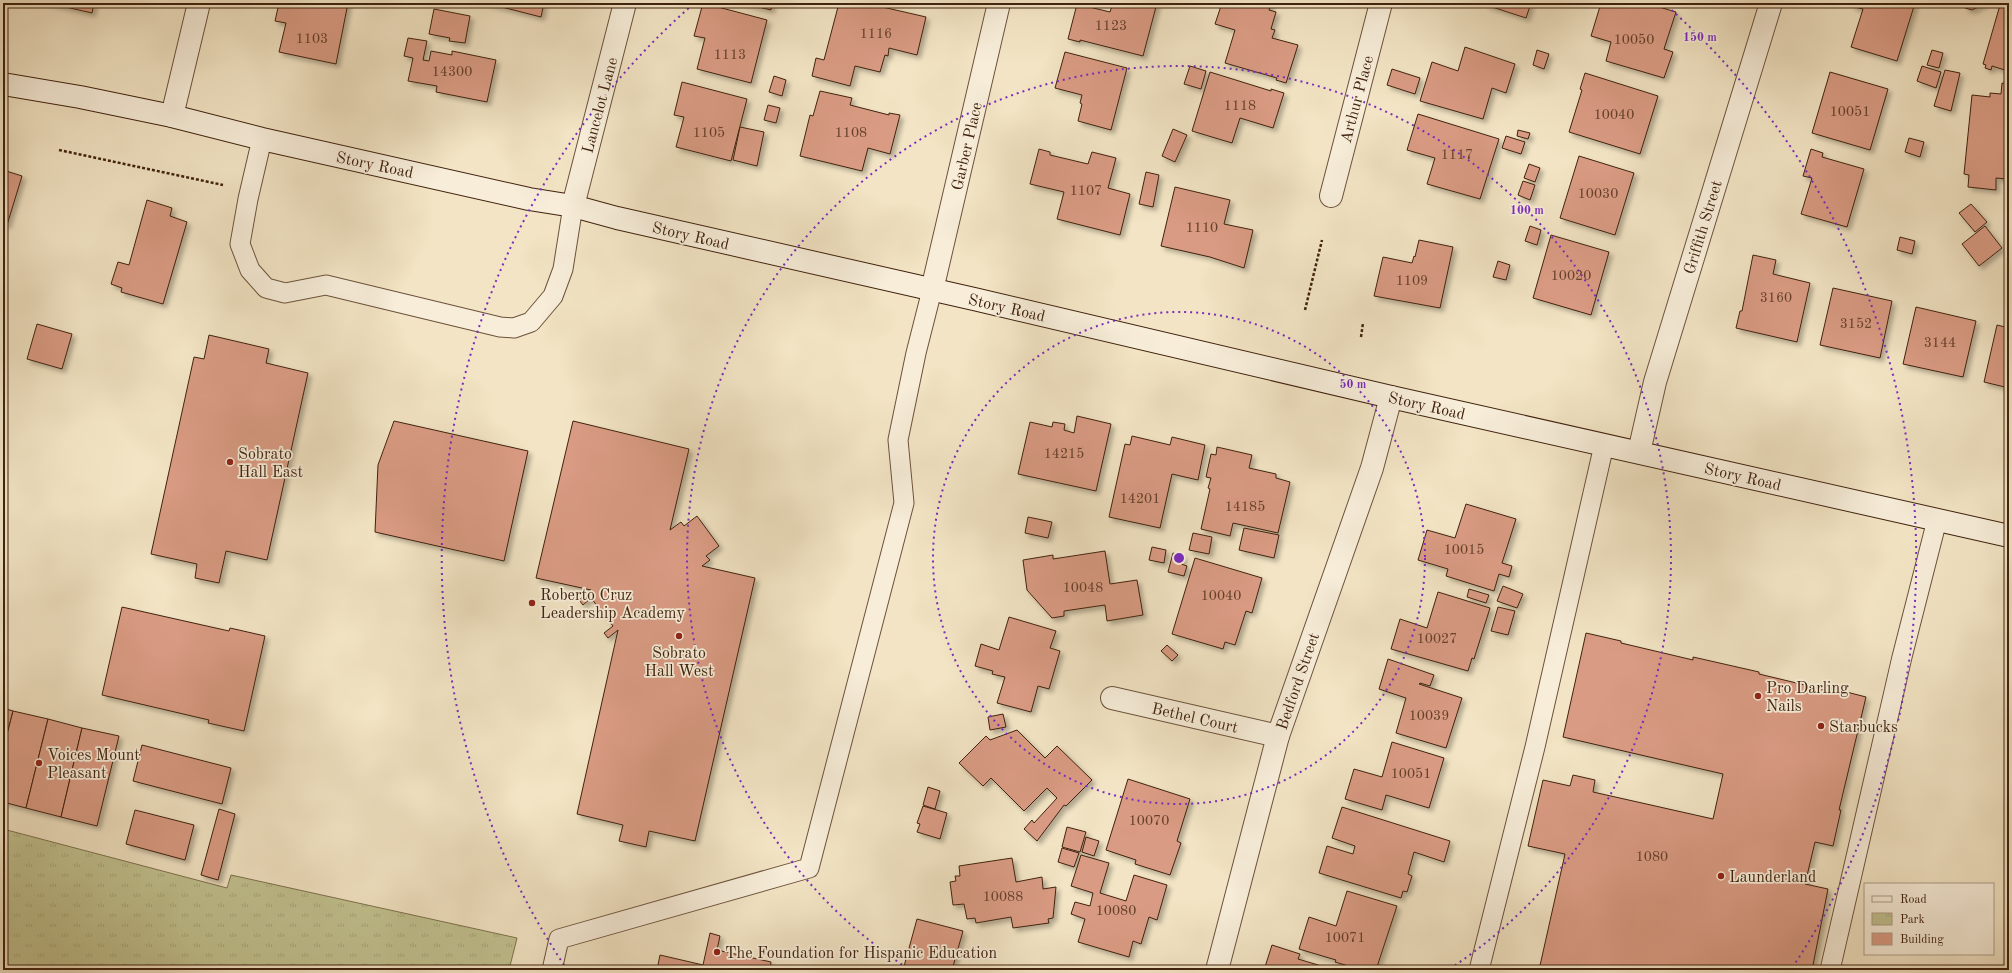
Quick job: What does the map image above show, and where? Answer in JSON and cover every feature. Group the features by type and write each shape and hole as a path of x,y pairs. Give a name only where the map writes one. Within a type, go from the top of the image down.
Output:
{"street":[{"path":"172,116 199,3"},
{"name":"Lancelot Lane","path":"573,206 625,3"},
{"name":"Garber Place","path":"932,290 999,3"},
{"name":"Arthur Place","path":"1331,196 1381,3"},
{"name":"Griffith Street","path":"1639,452 1655,382 1771,3"},
{"name":"Story Road","path":"3,84 80,97 172,116 262,139 529,198 573,206 617,218 1391,397 2009,536"},
{"name":"Bedford Street","path":"1218,970 1278,736 1372,468 1391,397"},
{"name":"Bethel Court","path":"1112,698 1278,736"}],"lane":[{"path":"262,139 248,199 240,244 250,270 266,288 285,293 326,286 500,327 514,328 531,322 553,296 563,269 573,206"},
{"path":"552,970 559,939 809,868 904,503 898,440 916,353 932,290"},
{"path":"1479,970 1535,747 1604,445"},
{"path":"1830,970 1902,657 1937,520"}],"path":[{"path":"58,150 223,184 222,188"},
{"path":"1305,310 1322,240"},
{"path":"1361,337 1363,323"}],"green space":[{"path":"3,829 227,888 231,875 517,938 509,970 3,970"}],"building":[{"path":"48,3 94,3 92,13"},
{"path":"279,3 348,3 336,64 279,52 286,23 275,21"},
{"path":"486,3 544,3 541,17"},
{"path":"703,3 767,20 751,83 697,69 705,38 694,36"},
{"path":"742,3 772,3 771,10"},
{"path":"839,3 865,3 926,17 917,55 889,48 888,56 885,55 880,72 855,66 850,86 812,76 816,58 824,60"},
{"path":"1113,3 1157,3 1143,56 1080,40 1080,42 1068,39 1077,4 1110,12"},
{"path":"1222,3 1271,3 1269,10 1276,12 1271,29 1275,30 1272,38 1298,45 1286,83 1276,80 1277,78 1225,63 1235,30 1215,24"},
{"path":"1486,3 1531,3 1526,18 1486,5"},
{"path":"1601,3 1646,3 1676,12 1664,49 1673,52 1664,78 1606,61 1611,42 1591,36"},
{"path":"1852,3 1915,3 1897,61 1851,47 1863,9 1851,6"},
{"path":"1966,3 1986,3 1972,10 1965,8"},
{"path":"1993,3 2009,3 2009,83 2004,82 2008,71 1992,66 1991,70 1985,68 1986,65 1983,64 2000,5"},
{"path":"434,9 470,16 465,43 449,41 450,38 429,34"},
{"path":"408,38 427,41 423,60 429,61 431,51 452,55 452,51 496,60 487,102 436,92 437,86 408,81 413,58 404,56"},
{"path":"1465,47 1515,64 1506,93 1492,88 1483,119 1420,101 1432,62 1458,71"},
{"path":"1537,50 1549,54 1544,69 1533,65"},
{"path":"1932,50 1943,53 1939,68 1927,65"},
{"path":"1065,52 1127,68 1111,130 1078,121 1082,104 1080,103 1082,95 1055,88"},
{"path":"1190,66 1206,71 1201,89 1184,84"},
{"path":"1922,66 1941,72 1936,88 1917,81"},
{"path":"1392,69 1420,78 1415,94 1387,85"},
{"path":"1945,70 1960,73 1951,111 1934,106"},
{"path":"1210,72 1271,91 1271,89 1284,93 1273,128 1240,118 1232,143 1192,131"},
{"path":"1830,72 1888,89 1870,150 1812,133"},
{"path":"1585,73 1658,96 1640,154 1569,132 1582,90 1580,89"},
{"path":"774,76 786,80 782,96 769,92"},
{"path":"682,82 747,99 731,161 676,147 684,117 674,115"},
{"path":"2002,83 2009,85 2009,161 2007,179 1996,178 1996,190 1968,187 1969,175 1964,174 1972,95 1990,97 1990,93 2001,94"},
{"path":"820,91 852,98 850,105 889,115 889,113 900,115 890,154 868,148 862,171 800,156 810,115 813,116"},
{"path":"768,105 780,108 776,123 764,120"},
{"path":"1418,114 1499,139 1480,199 1427,184 1435,158 1407,150"},
{"path":"740,127 764,132 757,166 733,160"},
{"path":"1173,129 1187,135 1175,162 1162,156"},
{"path":"1518,130 1530,133 1528,139 1517,136"},
{"path":"1506,136 1525,142 1521,154 1502,148"},
{"path":"1909,138 1924,142 1920,157 1905,152"},
{"path":"1039,149 1050,152 1050,155 1088,164 1092,152 1116,158 1108,188 1130,194 1120,235 1057,219 1064,192 1030,184"},
{"path":"1811,149 1823,153 1822,157 1864,169 1847,227 1801,214 1812,178 1803,176"},
{"path":"1579,156 1634,173 1615,235 1560,218"},
{"path":"1529,164 1540,168 1535,182 1524,178"},
{"path":"3,170 22,176 7,225 3,224"},
{"path":"1146,172 1159,175 1153,207 1139,204"},
{"path":"1523,181 1535,185 1530,200 1518,195"},
{"path":"1175,187 1230,200 1224,224 1253,230 1244,268 1210,257 1161,246"},
{"path":"147,200 172,208 170,216 187,222 163,304 121,292 122,288 111,284 118,262 129,265"},
{"path":"1971,204 1987,222 1975,232 1959,213"},
{"path":"1530,226 1541,230 1537,245 1525,241"},
{"path":"1985,226 2002,248 1979,266 1962,244"},
{"path":"1551,235 1609,252 1591,315 1533,298"},
{"path":"1900,237 1915,241 1912,254 1897,250"},
{"path":"1419,240 1453,247 1440,308 1374,296 1383,257 1412,263"},
{"path":"1753,255 1776,260 1773,274 1810,283 1797,342 1736,328 1740,311 1742,311"},
{"path":"1498,261 1510,265 1506,280 1493,277"},
{"path":"1833,288 1892,301 1880,358 1820,345"},
{"path":"1916,307 1976,321 1963,377 1903,364"},
{"path":"37,324 72,334 62,369 27,359"},
{"path":"1997,325 2009,328 2009,388 1984,382"},
{"name":"Sobrato Hall East","path":"209,335 269,349 266,363 308,373 267,560 226,551 219,583 195,578 197,564 151,554 194,357 204,359"},
{"path":"1077,416 1111,424 1096,491 1018,474 1030,422 1052,427 1053,422 1065,424 1064,430 1074,433"},
{"path":"394,421 528,451 504,561 375,532 378,465"},
{"name":"Sobrato Hall West","path":"573,421 689,449 670,530 681,522 684,526 697,516 719,546 706,556 710,560 702,566 755,578 695,841 649,831 646,847 619,841 623,825 577,814 618,630 608,638 604,633 613,626 591,598 583,605 579,600 591,590 536,578"},
{"path":"1132,436 1170,445 1172,437 1205,445 1198,480 1172,474 1160,528 1109,517 1125,444 1130,445"},
{"path":"1217,447 1252,455 1249,468 1276,474 1276,478 1290,482 1278,533 1233,523 1230,536 1201,529 1210,489 1208,488 1211,478 1206,477 1211,454 1216,455"},
{"path":"1466,504 1516,519 1502,563 1512,566 1509,577 1499,574 1494,591 1446,576 1448,569 1418,560 1427,530 1455,538"},
{"path":"1028,517 1052,522 1048,538 1025,533"},
{"path":"1244,528 1279,535 1274,558 1239,550"},
{"path":"1193,533 1212,537 1209,554 1189,550"},
{"path":"1152,547 1166,550 1164,563 1149,560"},
{"path":"1105,551 1110,584 1137,580 1143,615 1107,621 1105,605 1064,611 1064,616 1052,618 1027,590 1023,560 1053,555 1053,559"},
{"path":"1173,553 1184,556 1181,564 1187,566 1184,576 1168,572"},
{"path":"1195,558 1262,578 1252,613 1246,611 1235,645 1225,642 1223,649 1172,634"},
{"path":"1503,586 1523,594 1517,608 1497,601"},
{"path":"1469,589 1489,595 1486,603 1467,597"},
{"path":"1438,592 1490,608 1474,659 1472,658 1468,671 1391,649 1400,619 1427,628"},
{"path":"122,607 229,631 230,628 265,636 244,731 208,723 209,720 102,695"},
{"path":"1498,607 1515,611 1508,635 1491,631"},
{"path":"1009,617 1056,631 1050,648 1060,651 1049,689 1038,686 1031,712 997,703 1005,677 992,674 993,671 975,666 981,644 999,650"},
{"path":"1586,633 1693,660 1693,657 1759,672 1759,674 1830,691 1831,688 1866,697 1839,810 1841,810 1833,846 1815,842 1805,884 1828,889 1812,970 1539,970 1565,854 1528,846 1543,780 1570,786 1573,775 1595,780 1593,792 1713,819 1723,774 1563,737"},
{"path":"1167,645 1178,655 1172,661 1161,651"},
{"path":"1388,659 1434,675 1430,686 1419,684 1462,698 1446,748 1396,733 1406,698 1379,689"},
{"path":"3,708 13,711 3,750"},
{"path":"13,711 48,719 26,808 3,802 3,750"},
{"path":"1003,714 1006,727 990,730 988,717"},
{"path":"48,719 82,728 61,817 26,808"},
{"path":"82,728 119,736 97,826 61,817"},
{"path":"1017,730 1045,758 1057,746 1092,780 1066,806 1064,805 1037,841 1024,829 1032,820 1034,823 1057,798 1047,788 1024,811 991,778 983,786 959,763 986,736 990,740"},
{"path":"1392,742 1444,758 1429,808 1386,795 1382,810 1345,799 1354,769 1382,777"},
{"path":"142,745 231,768 222,804 133,781"},
{"path":"1128,779 1190,799 1177,841 1181,843 1170,875 1135,864 1136,860 1106,850"},
{"path":"928,787 940,791 935,809 923,805"},
{"path":"923,806 947,813 940,839 917,832 920,824 917,823"},
{"path":"1342,807 1450,841 1444,862 1414,852 1408,874 1412,876 1407,892 1403,891 1401,898 1319,873 1327,846 1353,854 1355,846 1332,838"},
{"path":"219,809 235,814 218,880 201,875"},
{"path":"135,810 194,825 185,860 126,844"},
{"path":"1067,827 1086,832 1080,852 1062,847"},
{"path":"1086,837 1099,841 1094,856 1082,852"},
{"path":"1062,848 1079,853 1074,867 1058,862"},
{"path":"1081,855 1109,863 1100,893 1126,901 1134,875 1167,885 1157,920 1149,917 1141,944 1133,941 1129,957 1078,942 1085,919 1071,914 1075,902 1090,906 1093,893 1071,886"},
{"path":"1012,858 1016,882 1042,877 1043,889 1056,887 1053,918 1048,919 1049,923 1013,928 1011,917 976,923 975,918 967,919 964,904 953,905 950,882 956,881 955,876 960,876 959,866"},
{"path":"1347,891 1397,906 1376,970 1362,970 1335,962 1336,960 1299,949 1309,917 1336,926"},
{"path":"917,919 963,931 952,970 903,970"},
{"name":"The Foundation for Hispanic Education","path":"710,933 720,936 717,950 771,962 770,970 657,970 660,955 703,965"},
{"path":"1272,945 1300,954 1298,959 1335,970 1264,970"}],"place":[{"name":"Sobrato Hall East","path":"230,462"},
{"name":"Roberto Cruz Leadership Academy","path":"532,603"},
{"name":"Sobrato Hall West","path":"679,636"},
{"name":"Pro Darling Nails","path":"1758,696"},
{"name":"Starbucks","path":"1821,726"},
{"name":"Voices Mount Pleasant","path":"39,763"},
{"name":"Launderland","path":"1721,876"},
{"name":"The Foundation for Hispanic Education","path":"717,952"}]}
